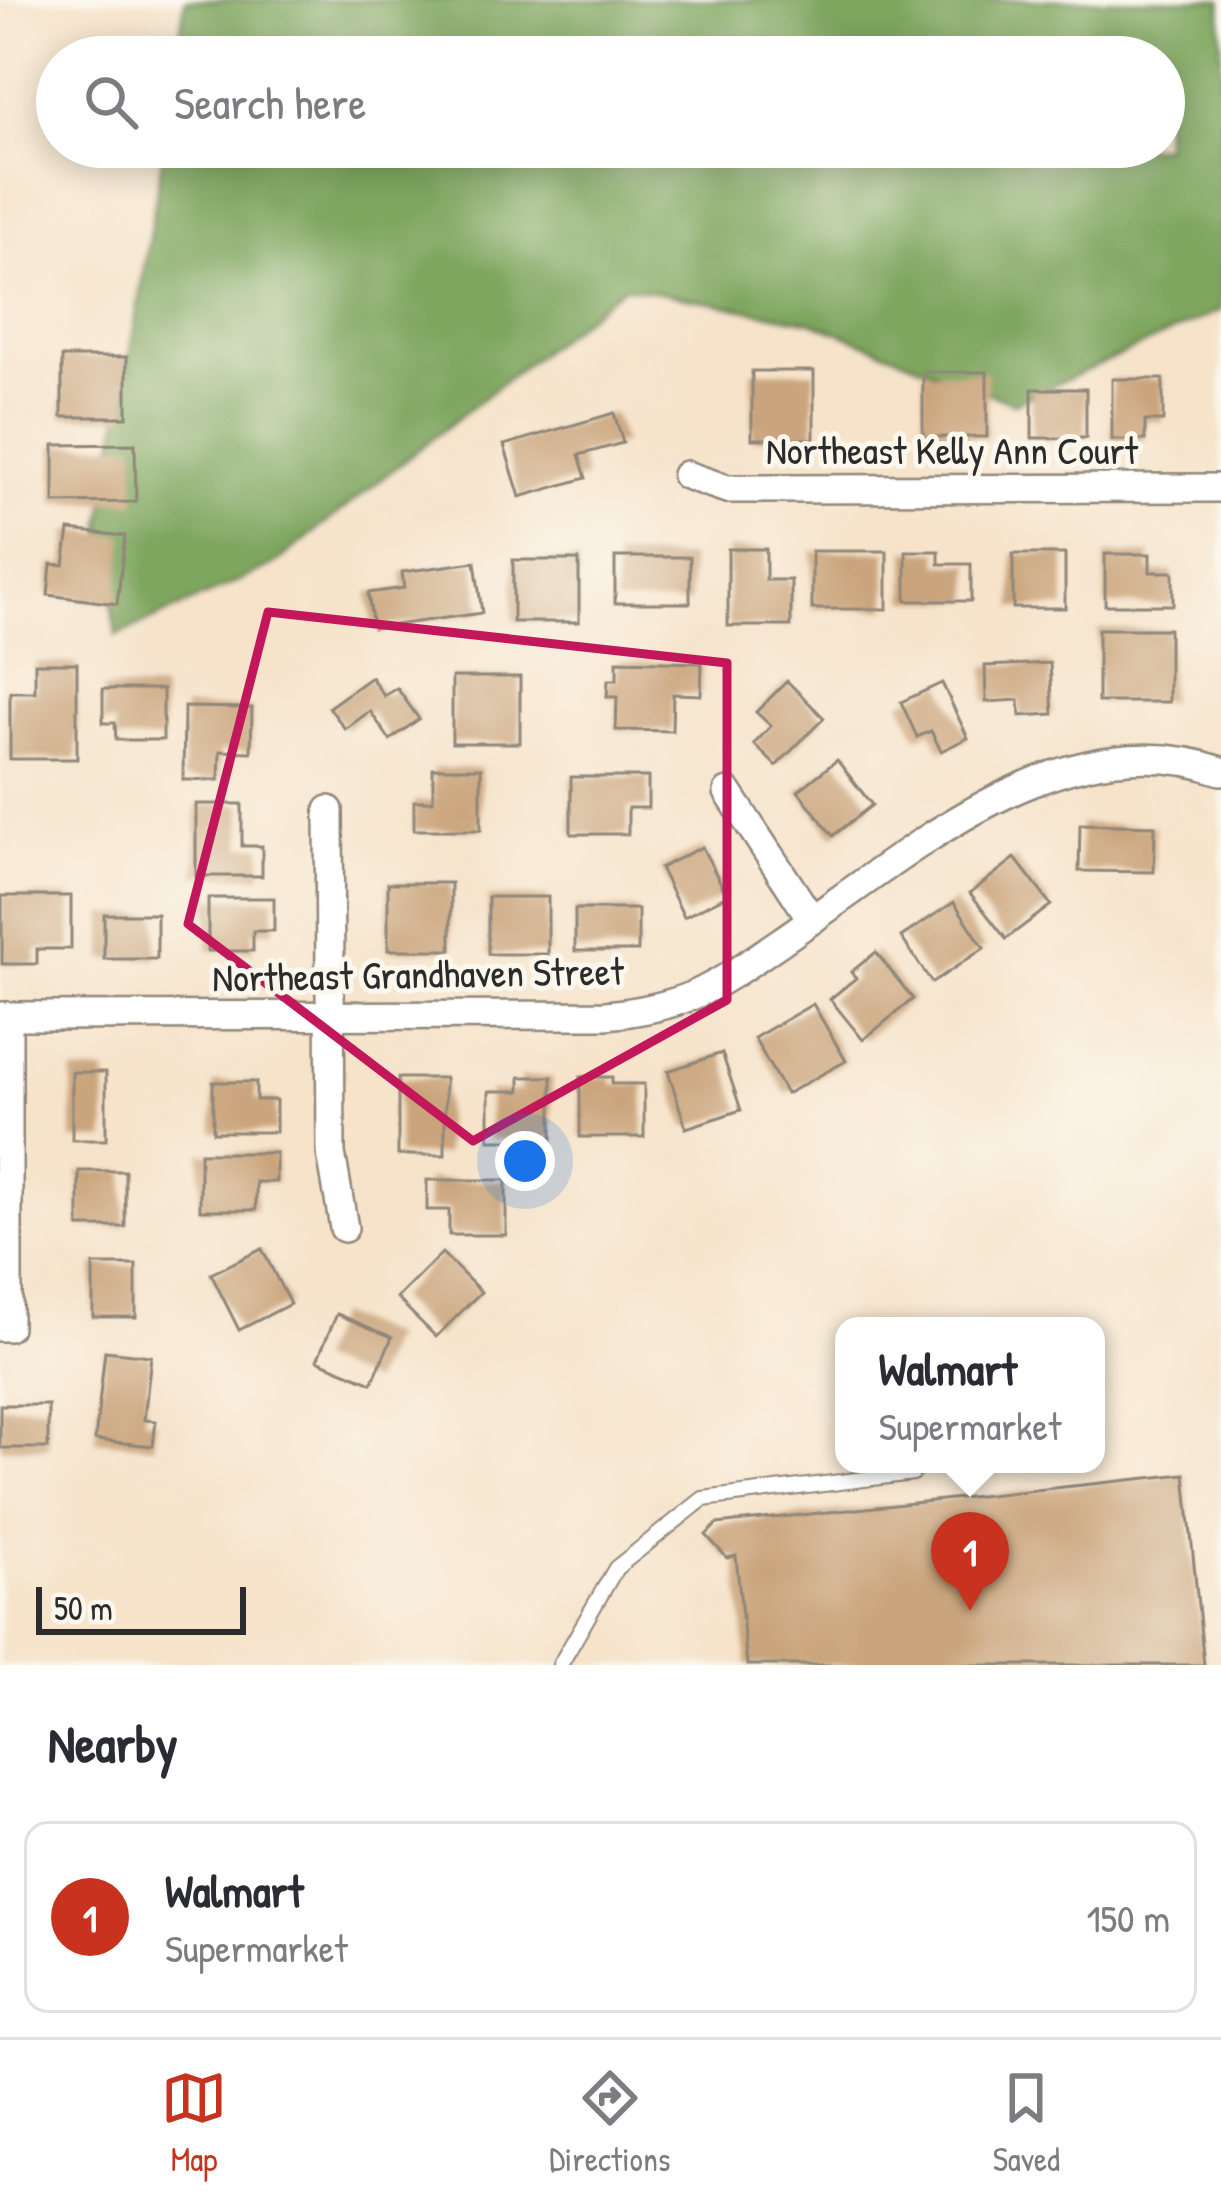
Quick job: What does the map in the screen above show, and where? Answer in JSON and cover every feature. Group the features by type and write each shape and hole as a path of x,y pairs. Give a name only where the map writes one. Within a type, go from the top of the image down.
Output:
{"street":[{"name":"Northeast Kelly Ann Court","path":"686,476 727,489 1221,488"},
{"name":"Northeast Grandhaven Street","path":"4,1016 606,1015 650,1010 719,982 977,808 1031,780 1095,761 1219,762"},
{"path":"728,792 812,920"},
{"path":"329,810 332,1153 344,1228"},
{"path":"0,1327 8,1327 4,1016"}],"lane":[{"path":"560,1665 616,1568 703,1498 913,1473"}],"highlighted area":[{"path":"268,612 727,663 727,1000 473,1141 188,924"}],"green space":[{"path":"185,0 1221,0 1221,310 1014,403 812,322 624,286 272,566 116,636 102,523 161,168 1185,168 1185,36 180,36"}],"building":[{"path":"62,357 127,357 127,417 62,417"},
{"path":"752,371 814,371 814,439 752,439"},
{"path":"923,372 987,372 987,437 923,437"},
{"path":"1112,379 1163,379 1163,421 1145,421 1145,440 1112,440"},
{"path":"1032,389 1086,389 1086,438 1032,438"},
{"path":"614,413 623,443 579,455 586,478 520,497 504,445"},
{"path":"135,444 136,502 54,503 54,445"},
{"path":"69,530 125,536 117,604 48,595 51,564 64,565"},
{"path":"728,549 766,549 766,580 791,580 791,626 728,626"},
{"path":"812,551 887,551 887,609 812,609"},
{"path":"906,551 939,551 939,564 971,564 971,601 906,601"},
{"path":"1013,554 1065,554 1065,608 1013,608"},
{"path":"1105,554 1150,554 1150,572 1173,572 1173,605 1105,605"},
{"path":"615,557 690,557 690,603 615,603"},
{"path":"513,560 579,560 579,622 513,622"},
{"path":"475,562 482,613 373,628 368,593 404,588 402,572"},
{"path":"1098,629 1169,629 1169,702 1098,702"},
{"path":"617,661 702,663 701,695 673,694 672,731 616,730 617,697 607,697 608,680 617,680"},
{"path":"35,663 77,663 77,759 10,759 10,692 35,692"},
{"path":"1050,663 1053,714 1020,716 1019,700 986,702 985,666"},
{"path":"371,677 384,696 397,688 419,719 390,740 370,711 345,729 329,707"},
{"path":"452,677 520,677 520,743 452,743"},
{"path":"787,681 824,718 776,766 754,744 771,726 756,712"},
{"path":"942,683 968,738 941,751 931,731 917,737 901,702"},
{"path":"103,689 163,689 163,740 116,740 115,723 103,723"},
{"path":"184,707 252,708 251,752 220,751 219,780 183,780"},
{"path":"837,760 872,805 833,836 798,791"},
{"path":"433,768 481,768 481,830 414,830 414,801 433,801"},
{"path":"571,777 648,777 648,808 628,808 628,834 571,834"},
{"path":"196,804 242,804 242,846 262,846 262,876 196,876"},
{"path":"1080,824 1155,826 1154,872 1079,871"},
{"path":"702,847 727,895 684,917 660,868"},
{"path":"1015,858 1051,905 1006,939 970,893"},
{"path":"388,883 451,883 451,950 388,950"},
{"path":"2,896 71,896 71,949 37,949 37,964 2,964"},
{"path":"488,897 548,897 548,954 488,954"},
{"path":"208,898 274,898 274,931 253,931 253,951 208,951"},
{"path":"954,902 984,948 932,983 901,937"},
{"path":"575,909 638,909 638,951 575,951"},
{"path":"104,914 157,914 157,959 104,959"},
{"path":"876,952 913,999 863,1040 830,999 856,978 851,972"},
{"path":"813,1004 846,1061 786,1094 754,1038"},
{"path":"722,1053 741,1110 686,1128 668,1071"},
{"path":"72,1072 106,1072 106,1140 72,1140"},
{"path":"520,1077 552,1077 552,1140 489,1140 489,1091 520,1091"},
{"path":"580,1077 644,1084 644,1137 580,1137"},
{"path":"398,1078 445,1078 445,1155 398,1155"},
{"path":"213,1082 256,1082 256,1100 276,1100 276,1132 213,1132"},
{"path":"200,1153 276,1153 276,1182 256,1182 256,1210 200,1210"},
{"path":"79,1171 125,1171 125,1227 79,1227"},
{"path":"427,1180 506,1180 506,1235 449,1235 449,1210 427,1210"},
{"path":"262,1249 290,1304 239,1330 211,1274"},
{"path":"442,1253 481,1292 436,1337 397,1298"},
{"path":"93,1265 136,1265 136,1317 93,1317"},
{"path":"337,1314 392,1337 372,1383 317,1360"},
{"path":"105,1351 151,1356 144,1420 156,1421 153,1446 95,1440"},
{"path":"0,1405 48,1405 48,1448 0,1448"},
{"path":"1185,1474 1204,1665 747,1665 736,1556 727,1558 706,1535 717,1524"}],"place":[{"name":"Walmart","path":"970,1611"}]}
